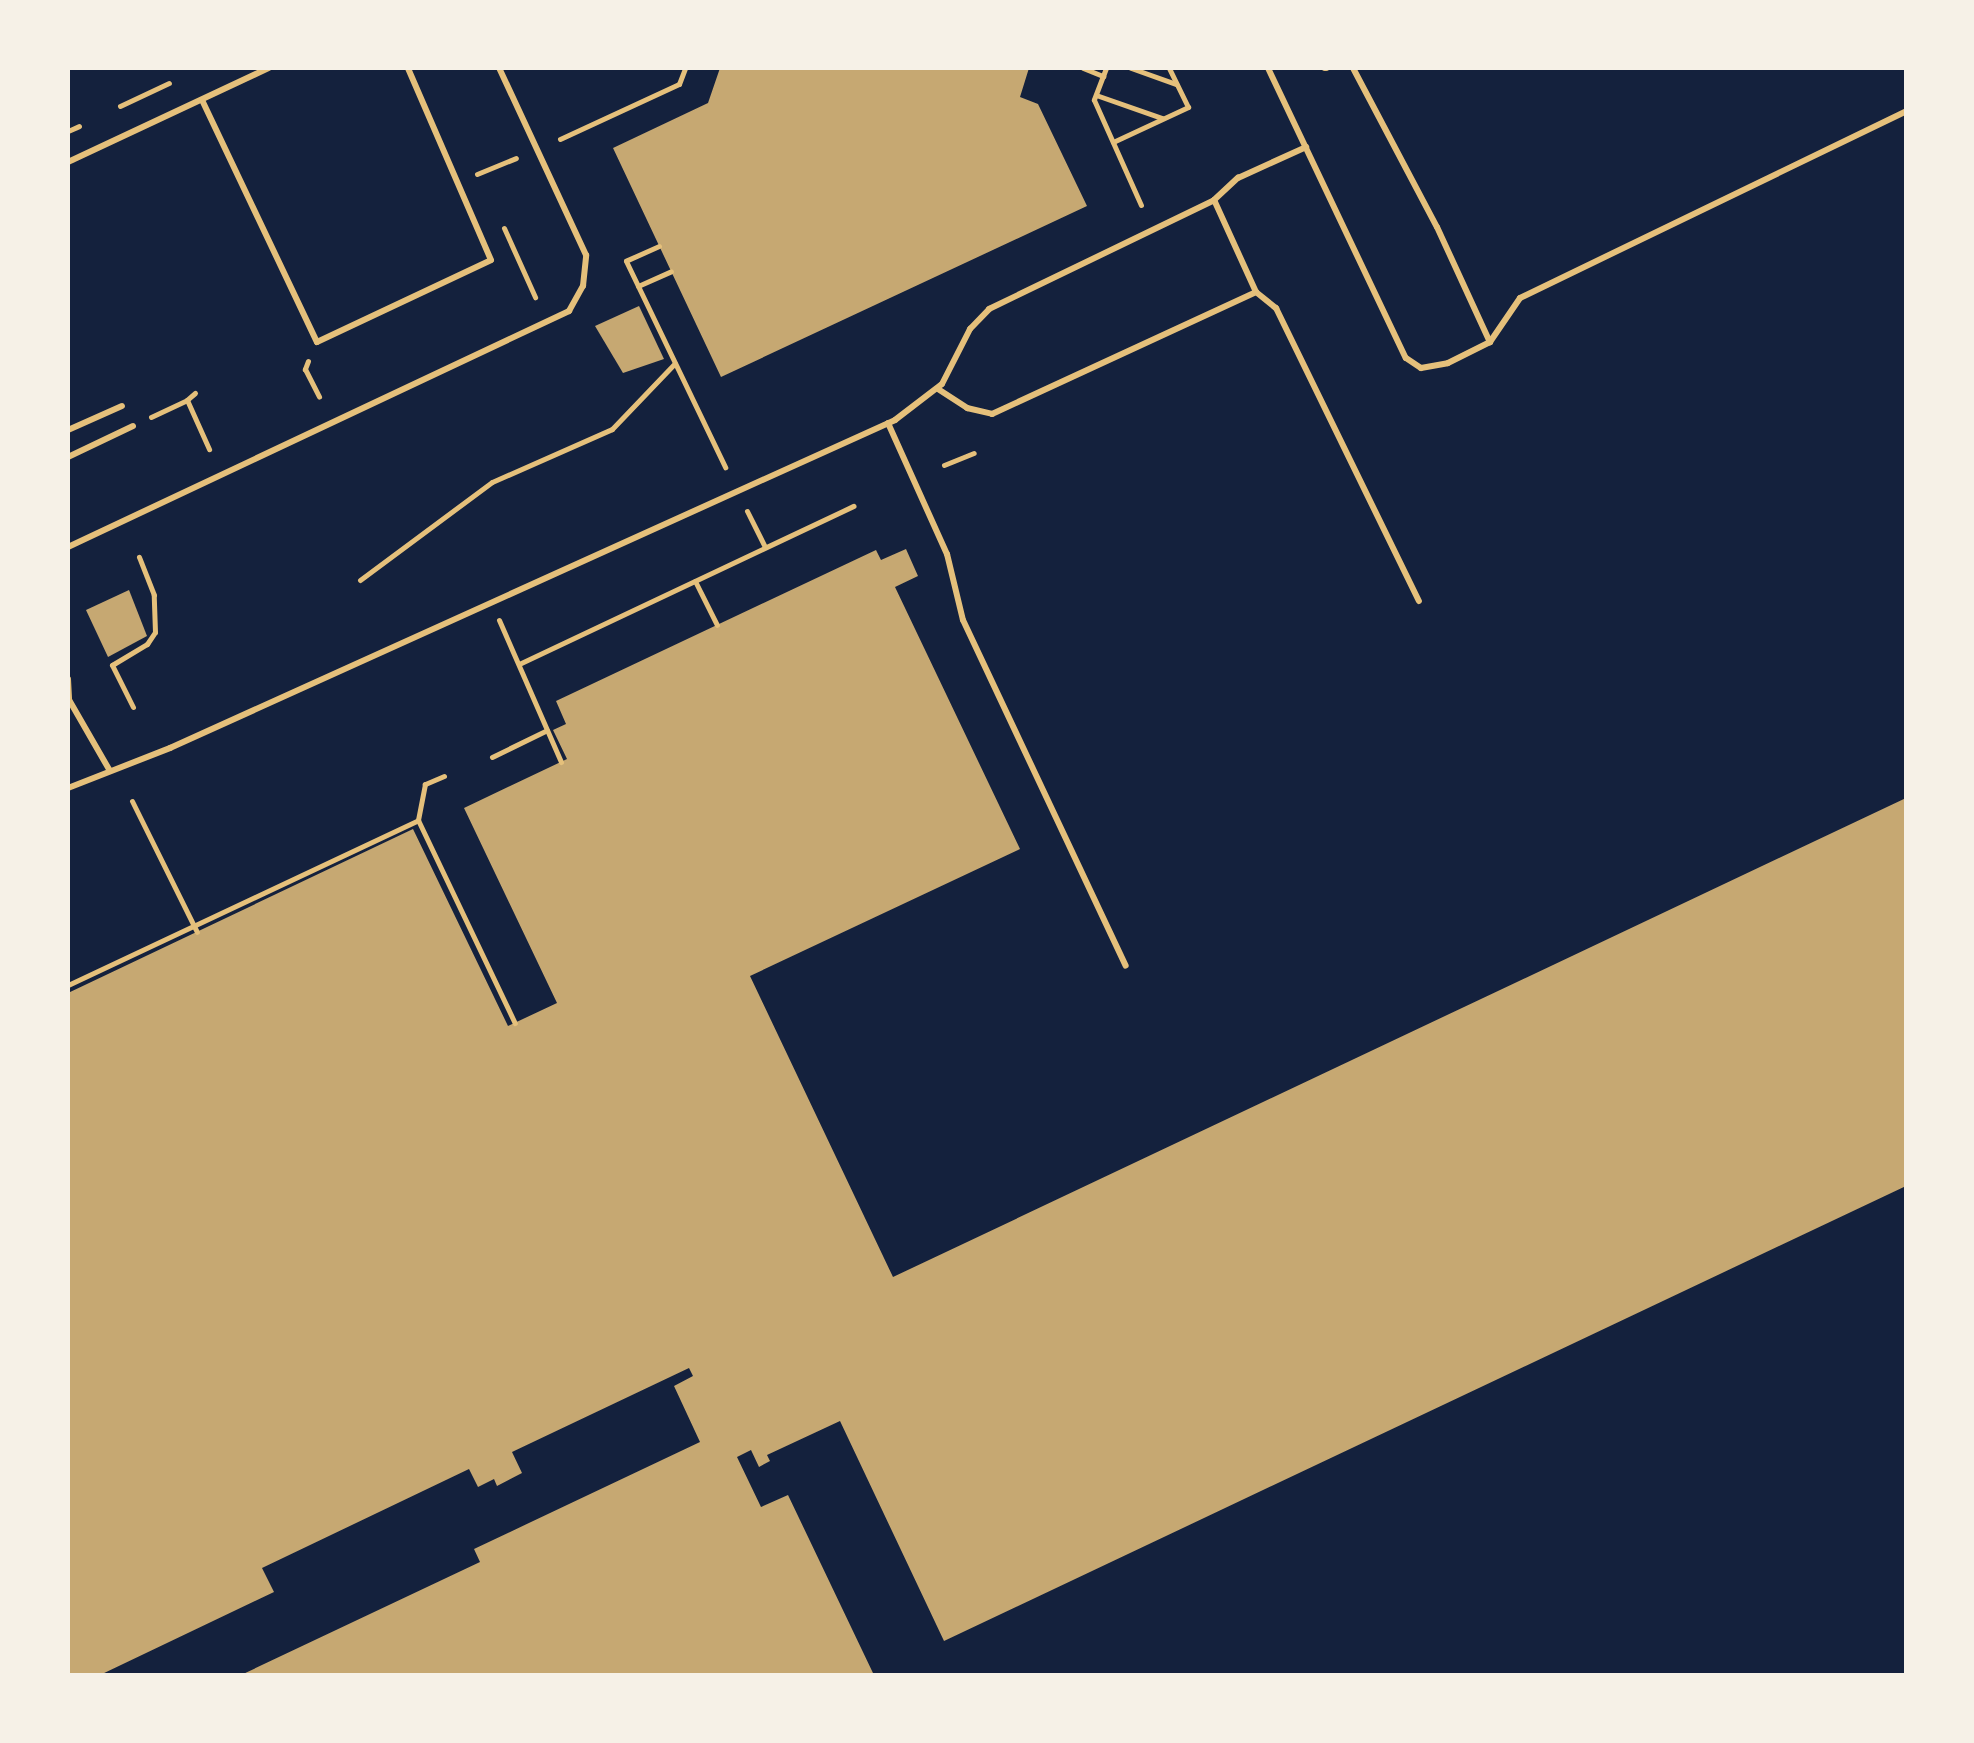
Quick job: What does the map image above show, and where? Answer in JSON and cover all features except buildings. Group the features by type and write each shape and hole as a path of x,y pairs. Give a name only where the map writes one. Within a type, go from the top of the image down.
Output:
{"lane":[{"path":"68,162 269,68"},
{"path":"202,100 317,342 491,260 408,68"},
{"path":"68,547 569,311 583,286 586,255 499,68"},
{"path":"1268,68 1406,358 1421,368 1432,367 1490,342 1520,298 1906,111"},
{"path":"1353,68 1437,227 1490,342"},
{"path":"68,788 888,423 938,389 970,329 989,309 1214,200 1238,178 1306,147"},
{"path":"1214,200 1256,292 1276,308 1419,601"},
{"path":"938,389 967,408 992,414 1256,292"},
{"path":"68,430 122,406"},
{"path":"888,423 947,554 963,620 1126,966"},
{"path":"68,457 133,426"},
{"path":"68,679 69,699 110,771"}],"path":[{"path":"560,139 679,84 685,68"},
{"path":"1083,68 1103,76"},
{"path":"1106,68 1096,95 1112,143 1141,205"},
{"path":"1131,68 1177,84"},
{"path":"1112,143 1188,107 1169,68"},
{"path":"120,106 169,83"},
{"path":"1096,95 1163,119"},
{"path":"68,131 79,126"},
{"path":"454,178 473,171 479,175 516,158"},
{"path":"659,246 626,261 725,467"},
{"path":"516,254 535,297"},
{"path":"638,286 671,271"},
{"path":"317,342 305,369 319,397"},
{"path":"360,580 492,482 612,429 675,363"},
{"path":"133,426 187,400 195,393"},
{"path":"187,400 209,449"},
{"path":"944,465 974,453"},
{"path":"519,664 854,506"},
{"path":"747,510 765,547"},
{"path":"133,707 112,665 147,644 155,632 154,595 139,557"},
{"path":"695,581 717,625"},
{"path":"501,624 561,762"},
{"path":"492,757 547,730"},
{"path":"444,776 425,784 418,820 515,1023"},
{"path":"132,801 196,929"},
{"path":"68,985 196,929 418,820"}]}
